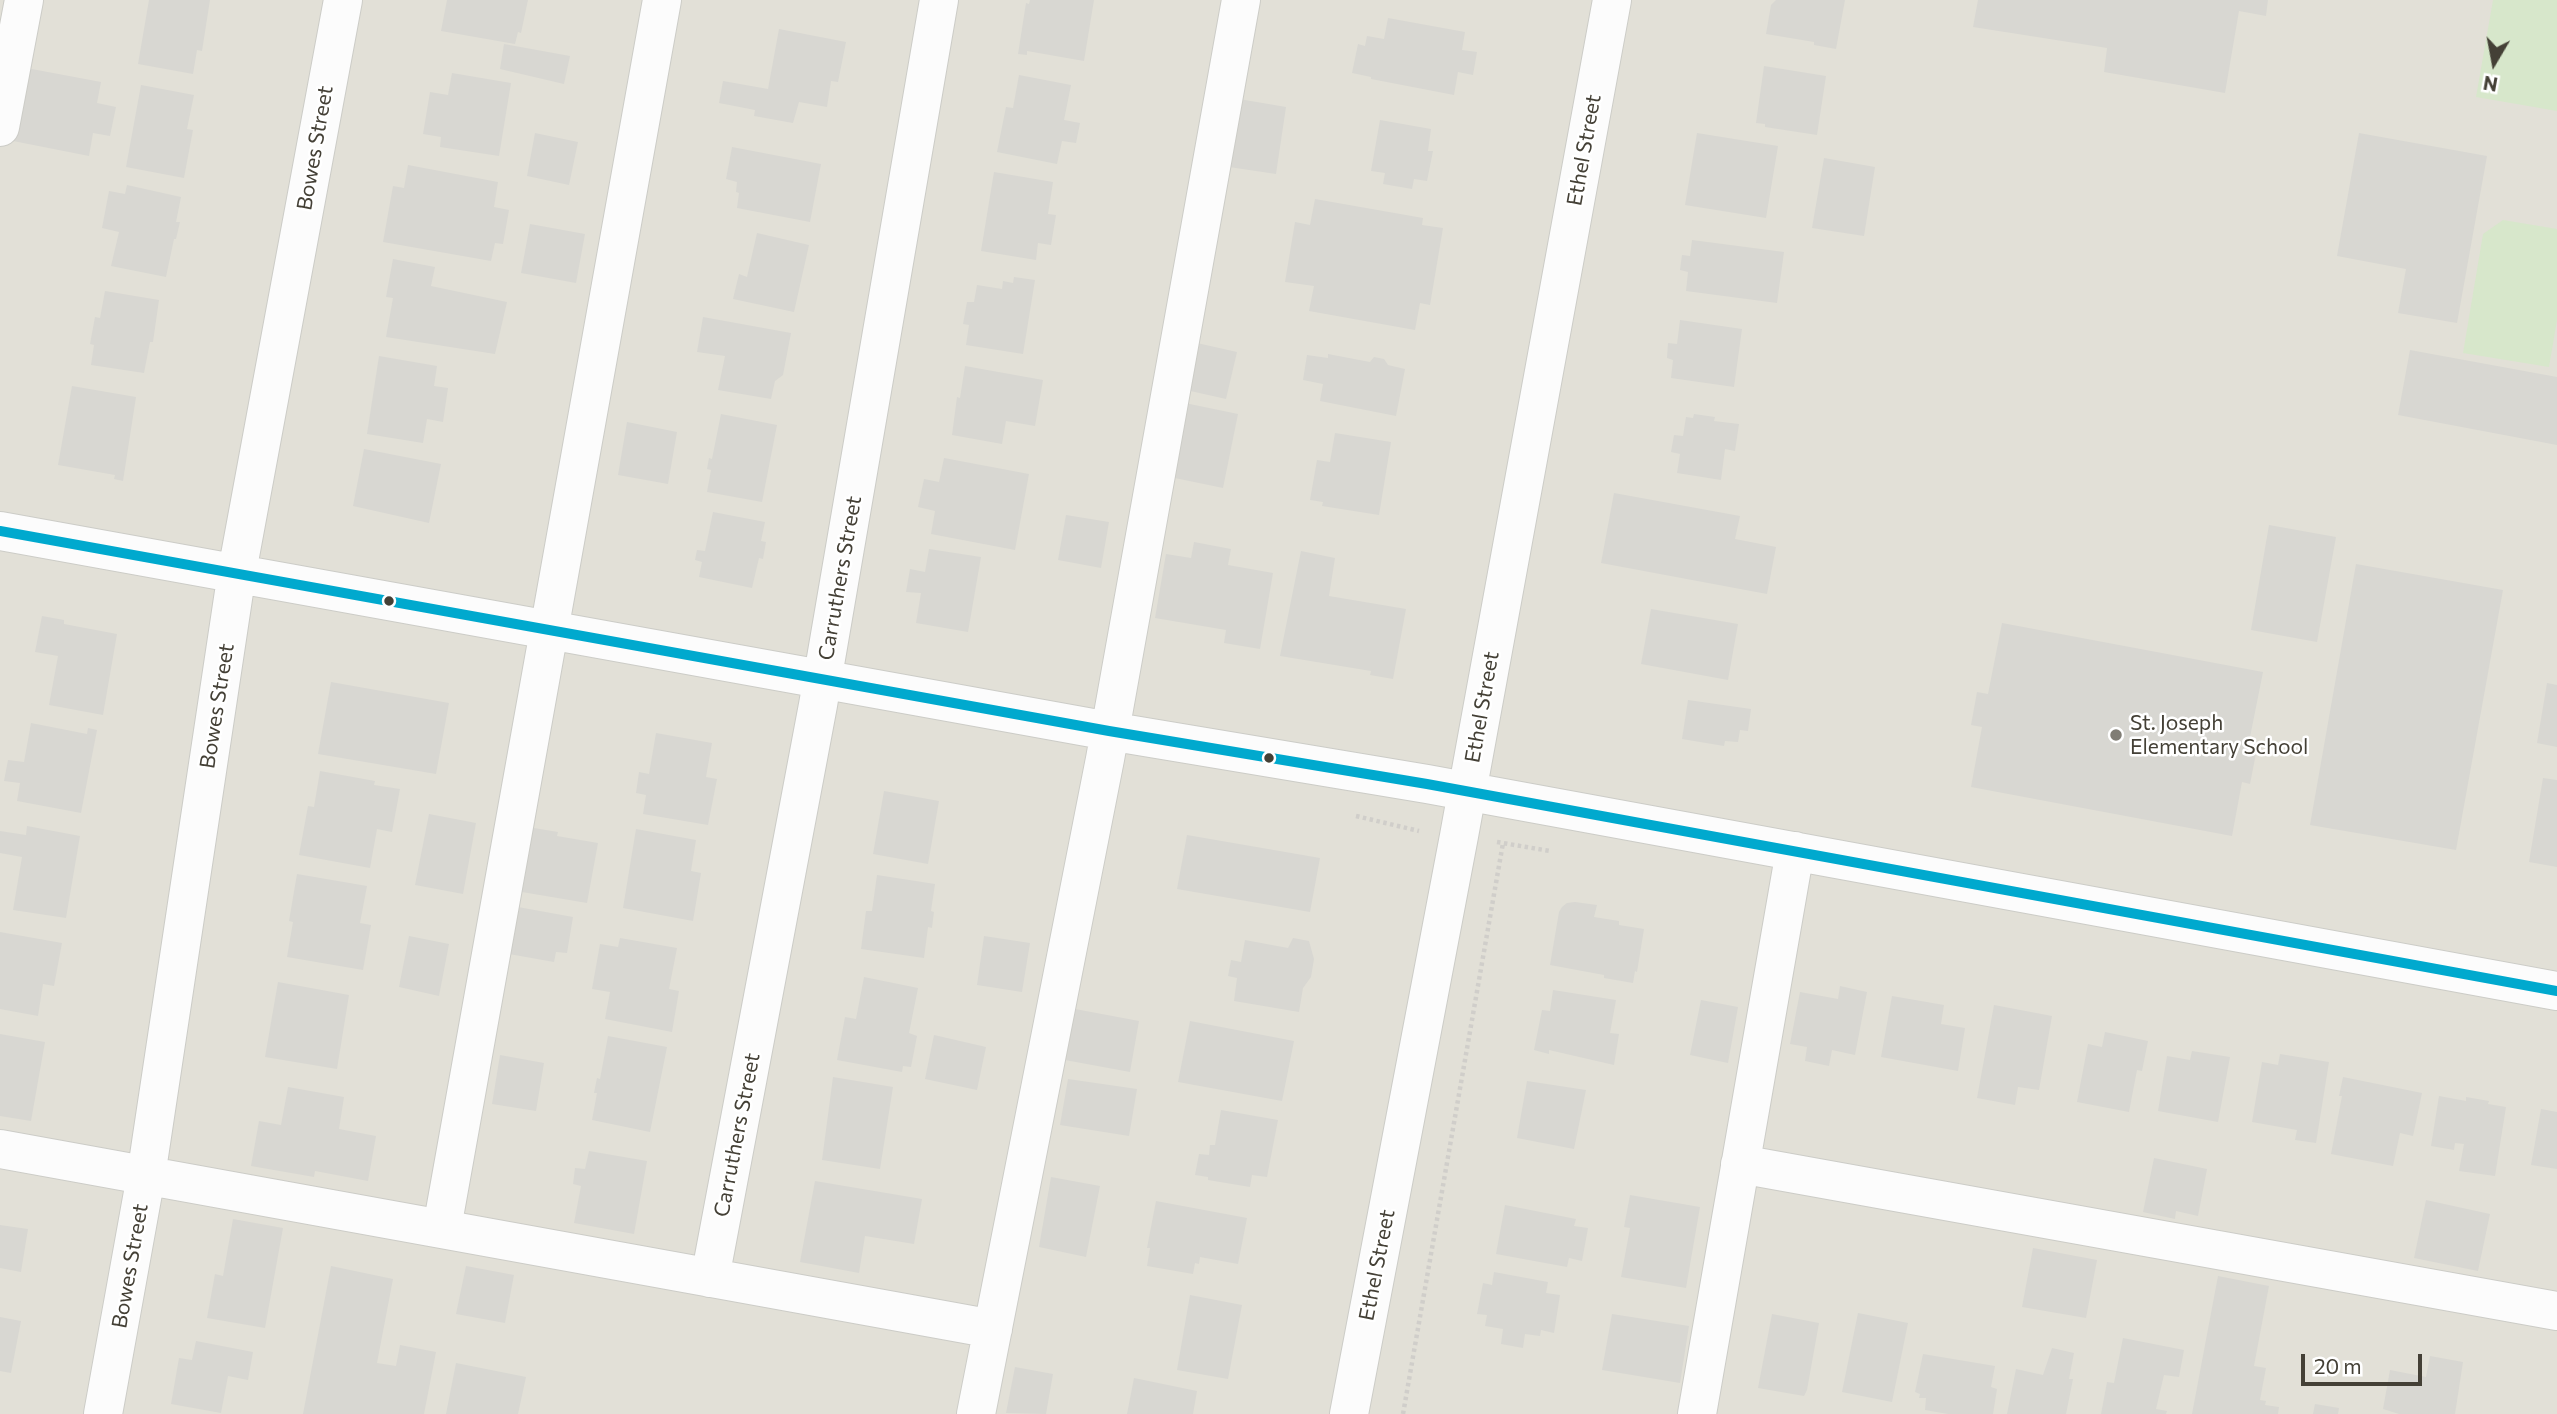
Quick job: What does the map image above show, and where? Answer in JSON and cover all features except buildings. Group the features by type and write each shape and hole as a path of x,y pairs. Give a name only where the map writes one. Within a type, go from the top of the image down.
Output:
{"street":[{"path":"0,127 24,0"},
{"name":"Bowes Street","path":"103,1414 146,1176 237,572 343,0"},
{"path":"442,1228 662,0"},
{"name":"Carruthers Street","path":"710,1278 822,678 939,0"},
{"path":"976,1414 1109,731 1241,0"},
{"name":"Ethel Street","path":"1351,1414 1612,0"},
{"path":"0,531 1109,731 1467,791 2557,991"},
{"path":"1697,1414 1795,851"},
{"path":"0,1149 993,1329"},
{"path":"1740,1164 2557,1311"}],"shaded area":[{"path":"0,0 2557,0 2557,1414 0,1414"}],"green space":[{"path":"2493,0 2557,0 2557,111 2476,97"},
{"path":"2503,220 2557,229 2557,320 2549,367 2463,353 2483,234"}],"transit line":[{"path":"0,531 1109,731 1427,784 2557,991"}],"place":[{"name":"St. Joseph Elementary School","path":"2116,735"}]}
